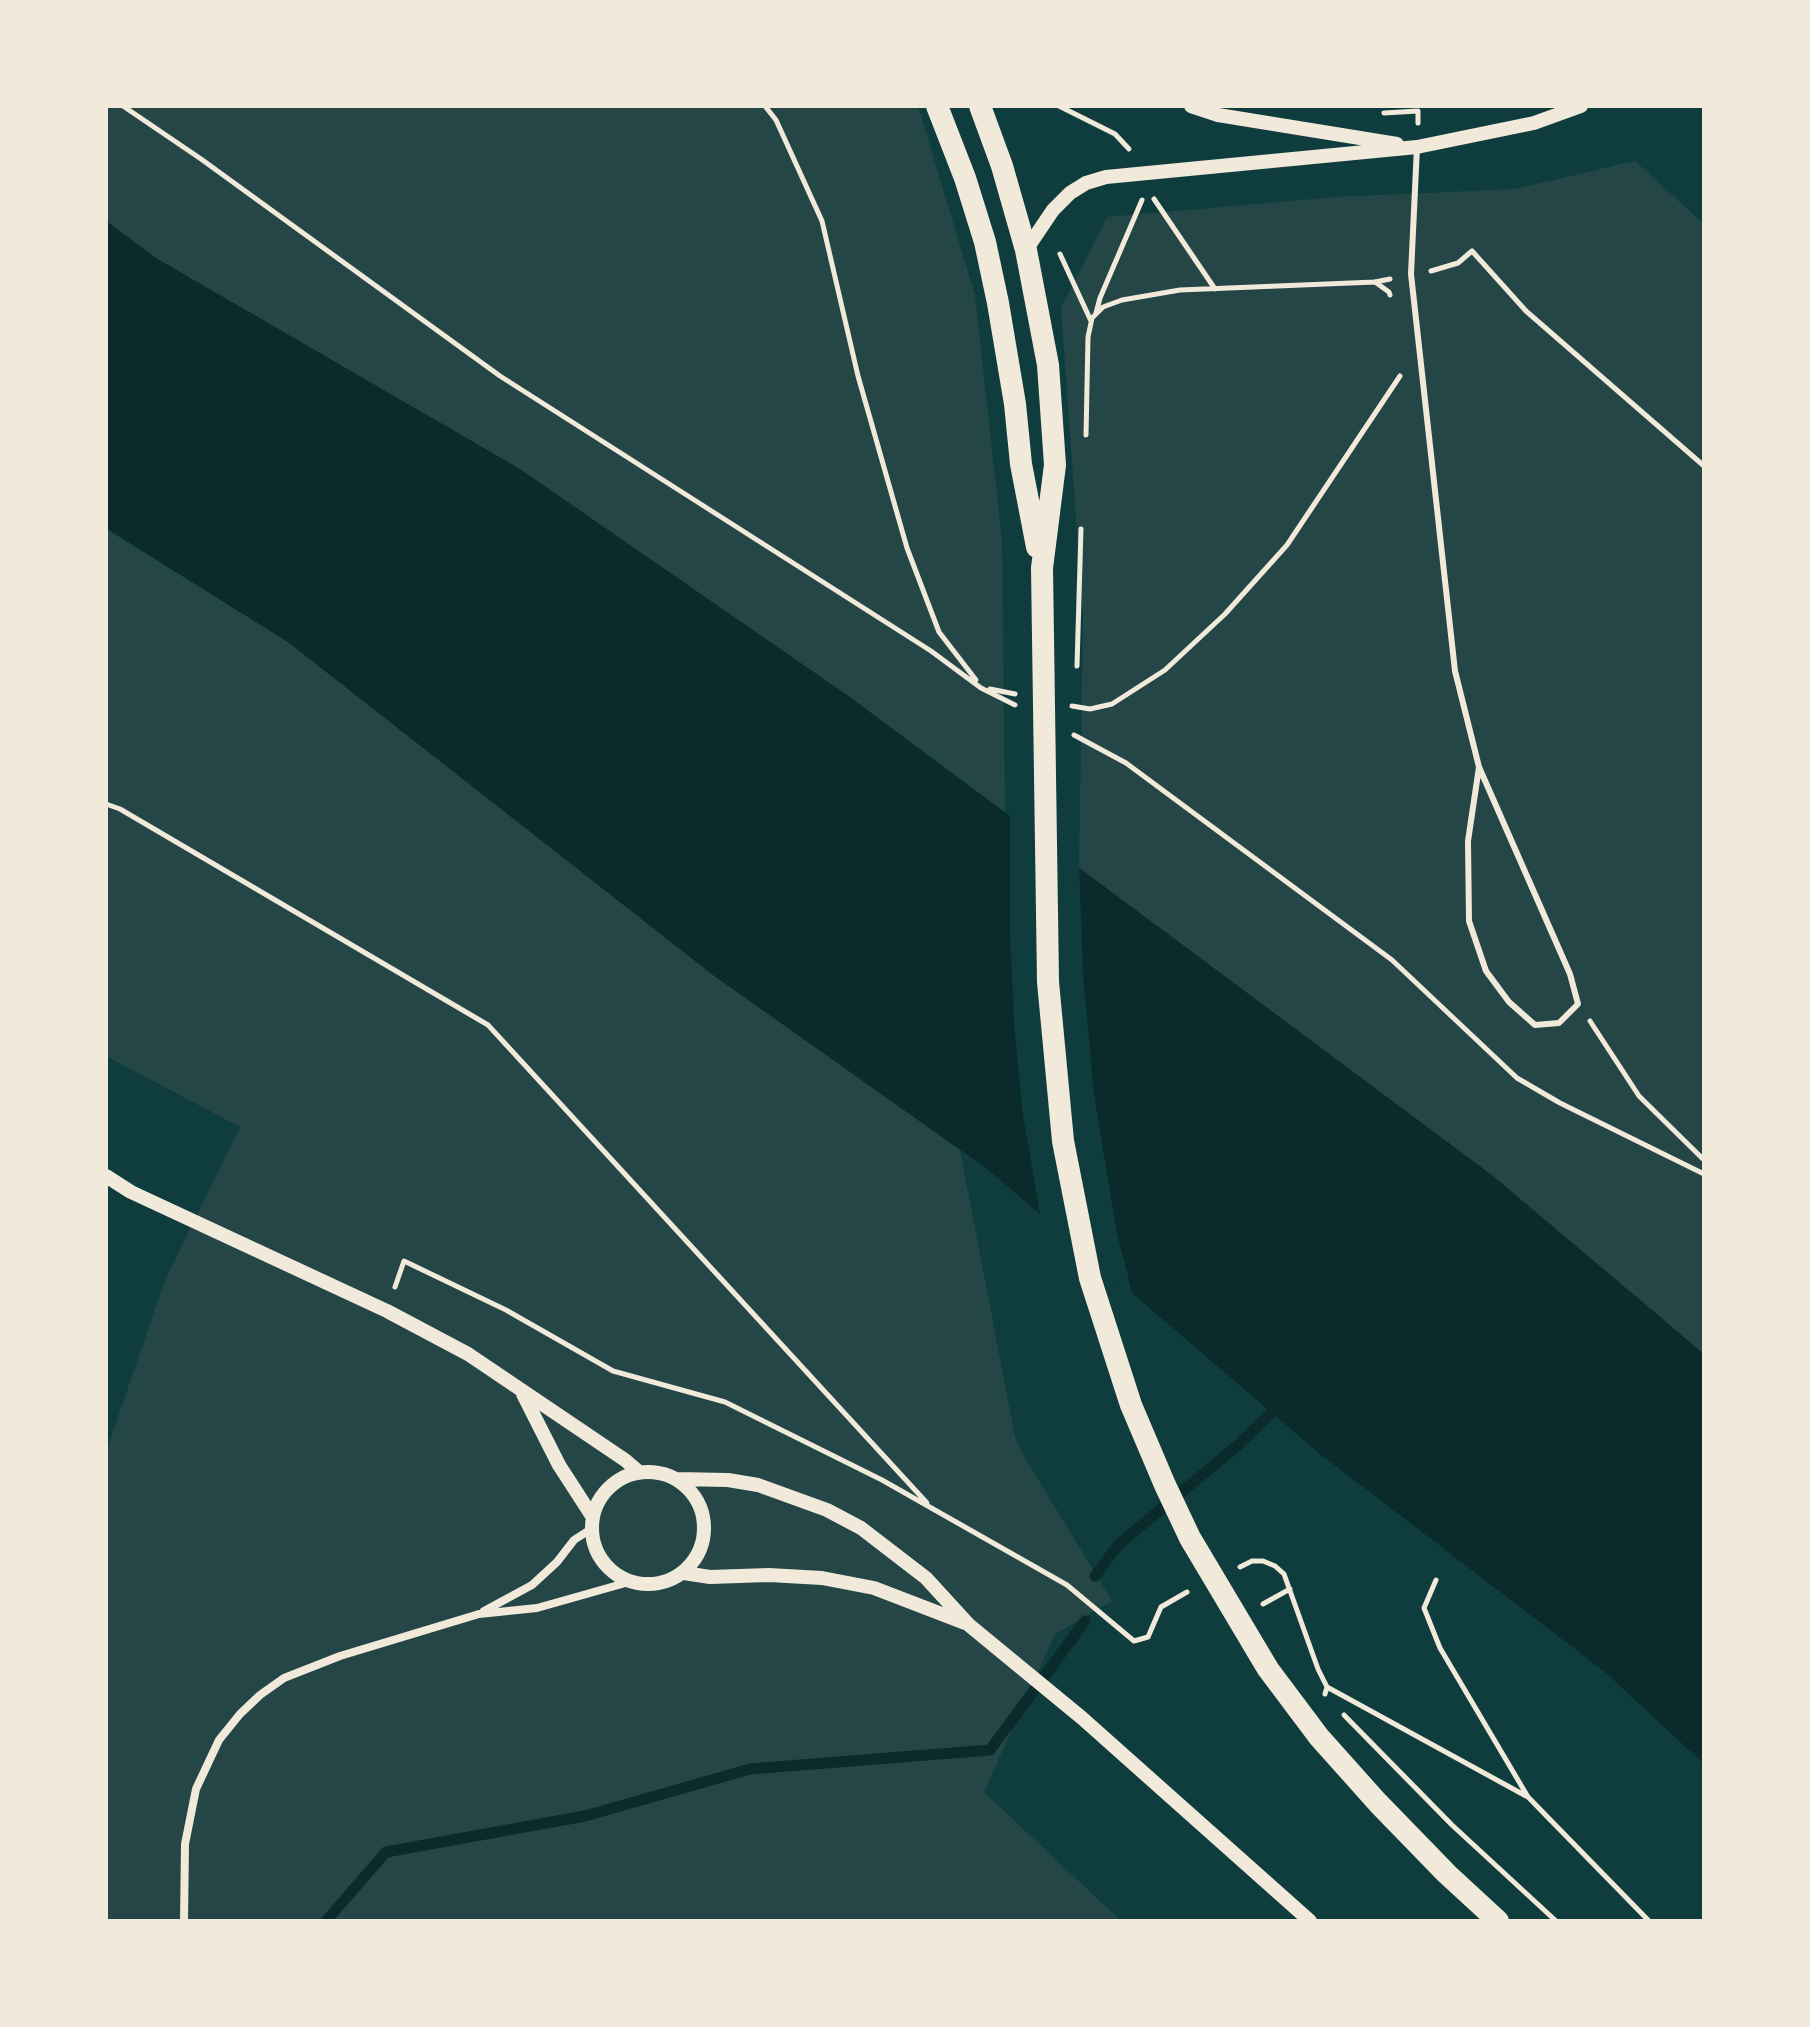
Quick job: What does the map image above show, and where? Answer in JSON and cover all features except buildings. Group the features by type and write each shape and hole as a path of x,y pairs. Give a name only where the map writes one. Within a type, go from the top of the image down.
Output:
{"highway":[{"path":"937,106 965,178 985,242 1015,404 1021,464 1042,568"},
{"path":"980,106 1002,166 1026,250 1046,351 1052,409 1055,465 1042,568 1048,982 1063,1141 1090,1278 1131,1405 1190,1538 1268,1669 1319,1737 1447,1874 1498,1921"}],"street":[{"path":"1191,106 1218,115 1417,147"},
{"path":"1026,250 1053,210 1070,193 1086,183 1106,177 1417,147 1534,123 1581,106"},
{"path":"106,1176 131,1192 387,1311 468,1354 639,1472"},
{"path":"522,1392 592,1522 595,1545 602,1561 629,1582"},
{"path":"479,1614 532,1585 592,1522 600,1499 610,1487 623,1477 639,1472 664,1474 676,1479 728,1480 758,1485 827,1510 861,1528 916,1569 969,1625 1082,1718 1310,1921"},
{"path":"184,1921 185,1844 196,1789 219,1740 260,1695 284,1678 340,1656 479,1614 537,1608 629,1582 667,1582 684,1573 696,1559 703,1542 705,1524 695,1498 676,1479"},
{"path":"684,1573 710,1577 769,1575 822,1578 874,1588 969,1625"}],"lane":[{"path":"1417,147 1411,274 1455,671 1479,767 1570,974 1578,1004 1559,1023 1535,1025 1509,1002 1486,971 1469,921 1468,841 1479,767"}],"path":[{"path":"123,106 500,376 931,651 981,688 1021,708"},
{"path":"765,106 776,120 822,221 858,376 907,548 939,632 981,688 1028,697"},
{"path":"1096,313 1147,188"},
{"path":"1411,274 1458,263 1472,251 1526,311 1704,466"},
{"path":"1085,449 1088,337 1092,318 1103,307 1122,300 1180,290 1375,282 1389,292 1391,305"},
{"path":"1059,703 1090,709 1112,704 1165,670 1225,614 1287,545 1401,374"},
{"path":"1077,681 1081,515"},
{"path":"1076,697 1076,712"},
{"path":"1075,744 1076,728"},
{"path":"1060,729 1126,763 1392,960 1517,1078 1560,1103 1704,1174"},
{"path":"106,804 120,809 488,1025 932,1509"},
{"path":"1578,1004 1639,1096 1704,1160"},
{"path":"387,1311 404,1261 506,1310 613,1371 725,1402 882,1480 1067,1585 1134,1641 1148,1637 1161,1607 1169,1600 1196,1588"},
{"path":"1244,1576 1236,1566 1252,1561 1269,1562 1284,1574 1327,1687 1528,1797"},
{"path":"1436,1580 1424,1608 1440,1648 1528,1797 1649,1921"},
{"path":"1261,1605 1290,1589"},
{"path":"1256,1597 1268,1616"},
{"path":"1315,1685 1324,1698 1327,1687"},
{"path":"1343,1714 1452,1825 1556,1921"}],"shaded area":[{"path":"106,106 918,106 975,295 1002,540 1005,812 847,695 156,258 106,221"},
{"path":"1635,161 1704,224 1704,1354 1493,1176 1079,868 1083,617 1061,308 1107,217 1336,197 1515,189"},
{"path":"106,221 156,258 520,469 847,695 1493,1176 1704,1354 1704,1764 1605,1672 1320,1454 986,1168 713,975 288,642 106,528"},
{"path":"106,529 288,642 713,975 960,1150 1015,1437 1112,1601 1055,1634 984,1792 1121,1921 106,1921 106,1452 165,1280 240,1127 106,1056"}],"pier":[{"path":"1010,811 1079,863 1083,973 1094,1094 1116,1229 1134,1300 1041,1220 1022,1109 1014,1023"}],"waterway":[{"path":"1095,1576 1119,1544 1237,1446 1281,1403"},
{"path":"326,1921 386,1852 585,1816 750,1769 990,1750 1085,1621"}]}
